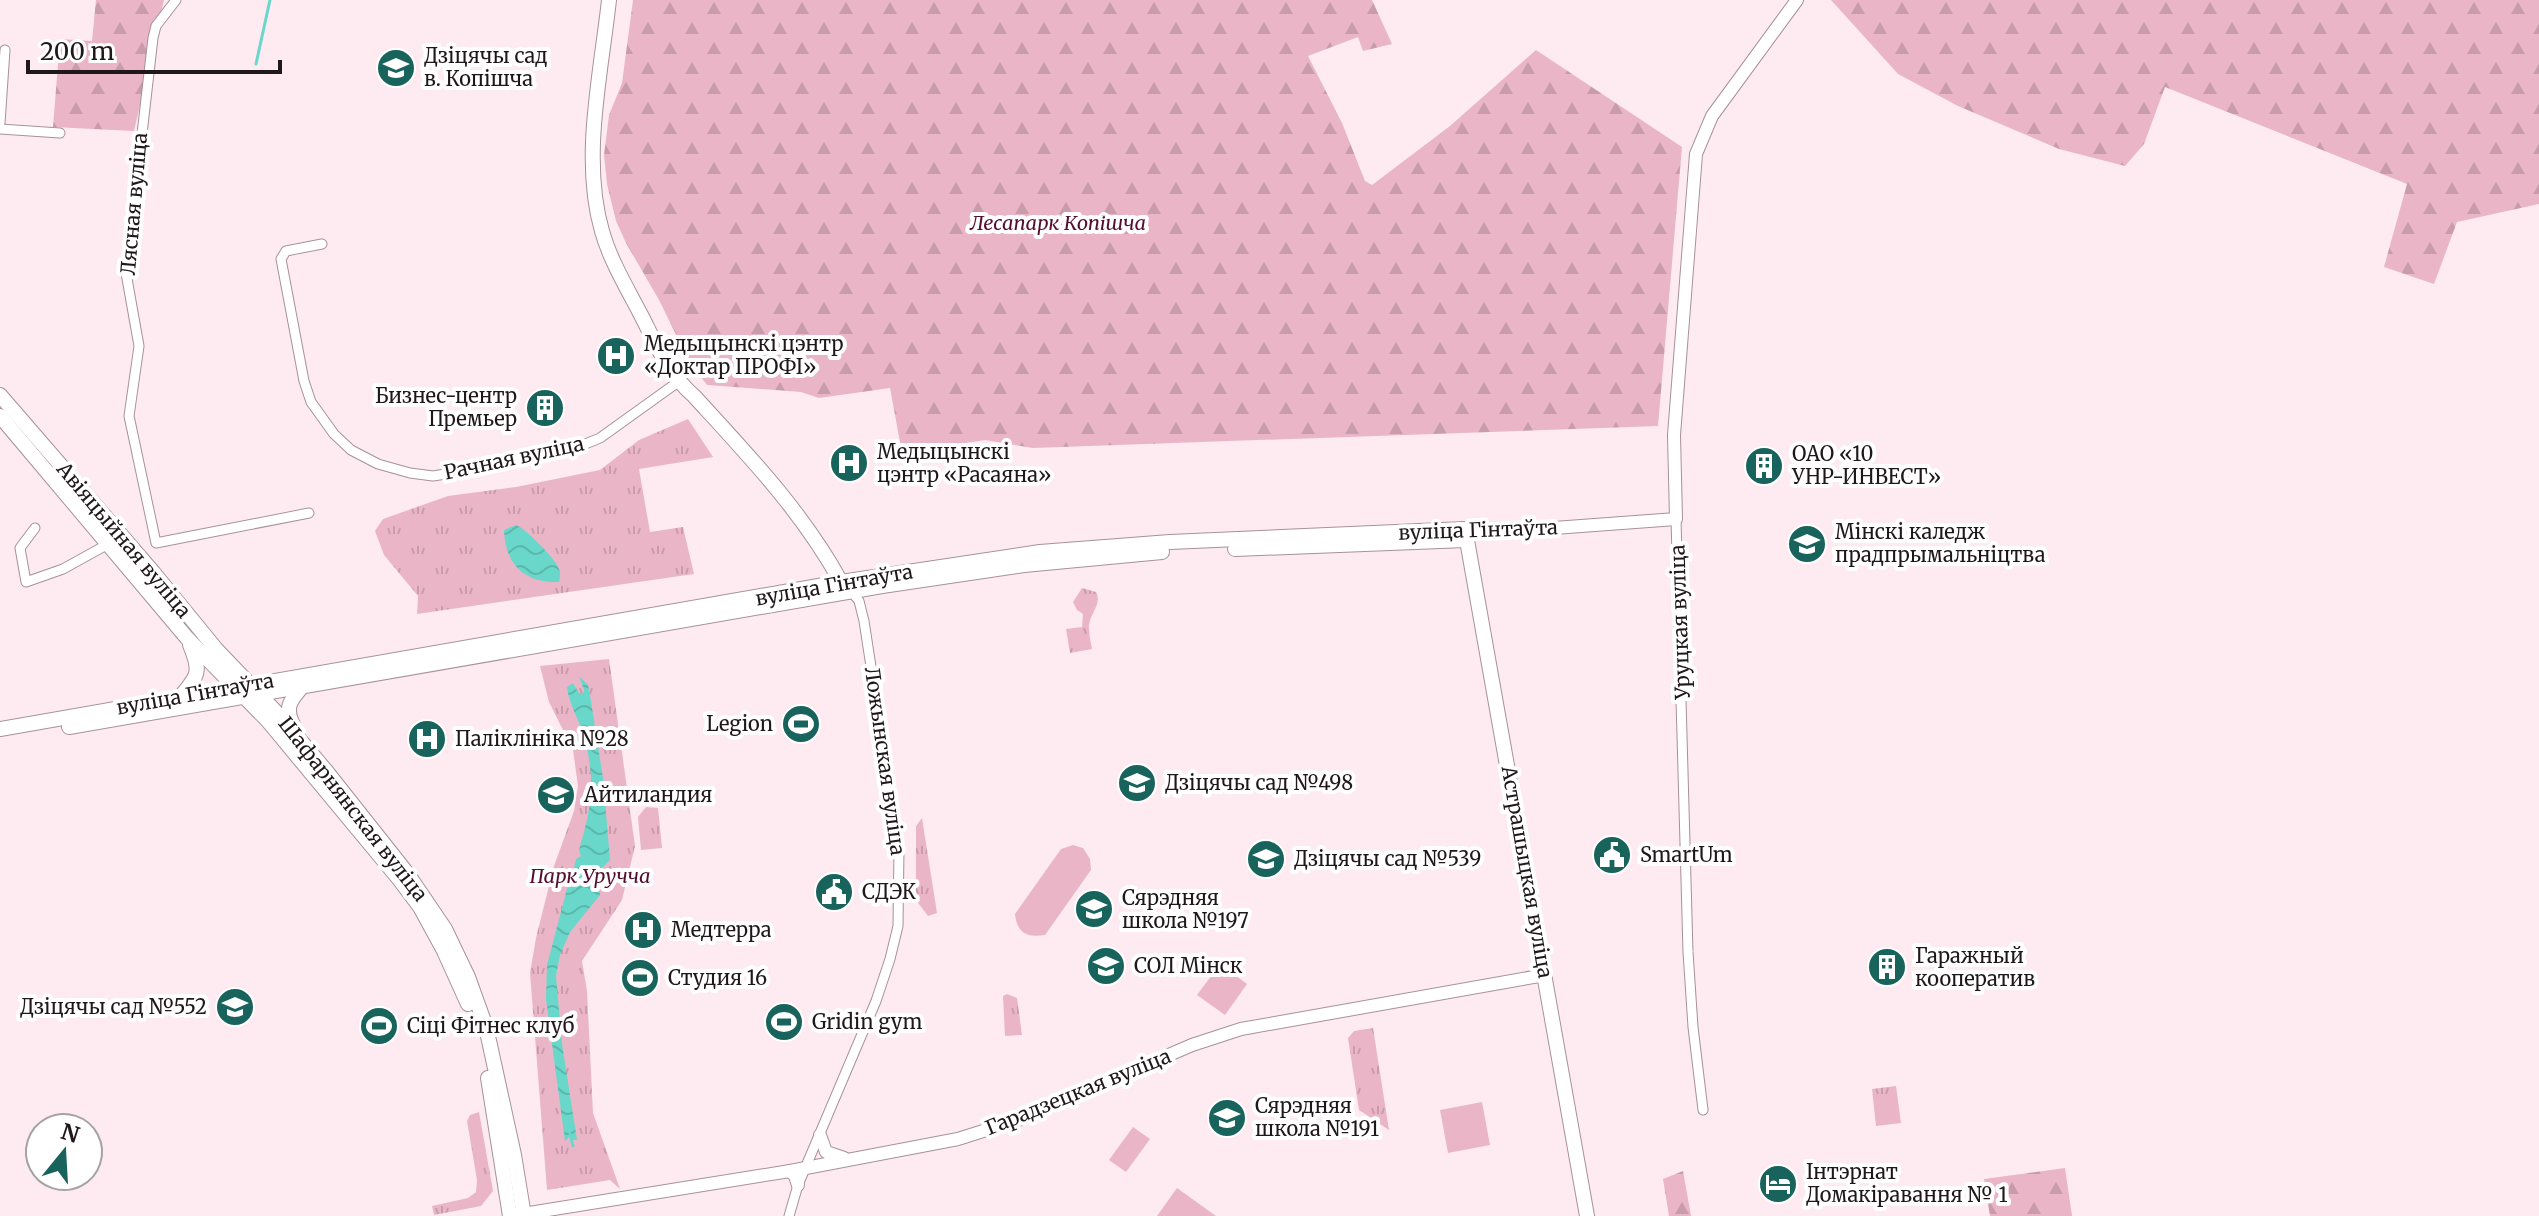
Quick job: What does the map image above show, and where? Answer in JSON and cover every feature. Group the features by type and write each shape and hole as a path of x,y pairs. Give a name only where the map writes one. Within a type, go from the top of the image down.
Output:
{"main road":[{"path":"609,0 591,163 593,192 607,247 665,363 689,400 782,504 822,564 846,587"},
{"path":"678,382 784,495 846,587"},
{"name":"Авіяцыйная вуліца","path":"0,395 32,452 187,638 248,691"},
{"name":"Авіяцыйная вуліца","path":"0,416 54,457 248,691"},
{"path":"32,452 46,460 54,457"},
{"name":"вуліца Гінтаўта","path":"0,729 181,696 301,688 846,587 1151,553 1465,534"},
{"name":"Астрашыцкая вуліца","path":"1465,534 1587,1216"},
{"path":"804,589 818,577 822,564"},
{"name":"вуліца Гінтаўта","path":"0,738 804,589 846,587"},
{"path":"181,696 194,681 199,667 187,638"},
{"path":"300,740 287,712 289,703 301,688"},
{"name":"Шафарнянская вуліца","path":"248,691 300,740 407,873 458,954 486,1027 511,1140 517,1216"},
{"name":"Шафарнянская вуліца","path":"248,691 409,891 444,951 464,993 484,1054 517,1216"}],"street":[{"name":"Лясная вуліца","path":"176,0 156,26 153,38 126,273 139,346 129,416 156,543 309,513"},
{"name":"Уруцкая вуліца","path":"1703,1110 1693,1027 1674,435 1694,169 1712,116 1797,0"},
{"path":"0,123 5,50"},
{"path":"0,129 60,133"},
{"name":"Рачная вуліца","path":"322,244 286,251 281,259 304,381 311,402 334,434 358,455 378,464 433,476 578,447 600,438 678,382"},
{"name":"вуліца Гінтаўта","path":"1465,534 1676,519"},
{"path":"35,528 20,548 26,582 63,569 110,543"},
{"name":"Ложынская вуліца","path":"789,1216 798,1185 855,1054 890,959 898,926 901,873 897,824 864,621 859,601 846,587"},
{"name":"Гарадзецкая вуліца","path":"517,1216 790,1171 958,1139 1018,1120 1192,1045 1241,1029 1545,975"},
{"path":"820,1135 826,1152 847,1159"},
{"path":"790,1171 798,1185"}],"green space":[{"path":"96,0 164,0 134,131 53,127 60,39 92,41"},
{"name":"Лесапарк Копішча","path":"633,0 1372,0 1392,44 1363,51 1358,37 1308,56 1342,123 1365,181 1372,185 1450,126 1536,50 1682,147 1658,426 1033,448 985,440 902,453 890,388 819,398 801,392 707,385 690,363 626,243 616,221 607,184 604,155 609,115 622,83"},
{"path":"1831,0 2539,0 2539,204 2457,222 2434,284 2384,267 2407,184 2165,87 2144,144 2125,166 2059,149 1958,106 1898,74"},
{"path":"688,419 713,457 639,469 650,532 683,527 694,574 417,614 418,596 384,555 375,531 383,519 448,496 516,487 600,470 639,440"},
{"path":"1082,588 1096,592 1098,597 1089,624 1092,649 1070,653 1066,629 1082,627 1083,614 1073,602"},
{"name":"Парк Уручча","path":"609,659 635,846 622,900 582,961 587,991 593,1113 620,1189 610,1180 547,1190 530,973 554,866 574,811 578,786 573,750 549,702 540,666"},
{"path":"646,807 658,808 662,848 641,850 638,817"},
{"path":"922,818 937,913 928,916 916,900 916,826"},
{"path":"1073,845 1083,848 1090,859 1091,870 1045,935 1024,933 1018,926 1015,914 1061,849"},
{"path":"1220,964 1247,984 1225,1015 1197,995"},
{"path":"1007,994 1017,998 1022,1035 1005,1036 1003,996"},
{"path":"1373,1028 1389,1130 1359,1110 1348,1038 1354,1031"},
{"path":"1896,1086 1901,1123 1876,1126 1872,1089"},
{"path":"1482,1102 1490,1145 1448,1153 1440,1110"},
{"path":"479,1112 493,1191 481,1206 434,1215 432,1206 468,1198 476,1192 477,1180 467,1121 470,1115"},
{"path":"1133,1127 1150,1139 1126,1172 1109,1160"},
{"path":"2065,1168 2072,1216 1990,1216 1984,1179"},
{"path":"1683,1171 1691,1216 1669,1216 1663,1179"},
{"path":"1177,1188 1216,1216 1157,1216"}],"water":[{"path":"516,525 557,564 559,582 536,579 519,570 508,553 504,530"},
{"path":"579,676 588,685 590,695 603,778 610,860 597,873 600,895 570,932 560,955 556,976 562,1044 577,1140 572,1140 570,1136 565,1141 546,999 547,965 568,885 574,880 576,859 581,856 579,850 591,796 585,740 567,687 573,683 583,694"}],"waterway":[{"path":"256,64 270,0"},
{"path":"570,1134 573,1146"}],"place":[{"name":"Дзіцячы сад в. Копішча","path":"396,68"},
{"name":"Медыцынскі цэнтр «Доктар ПРОФІ»","path":"616,356"},
{"name":"Бизнес-центр Премьер","path":"545,408"},
{"name":"Медыцынскі цэнтр «Расаяна»","path":"849,463"},
{"name":"ОАО «10 УНР-ИНВЕСТ»","path":"1764,466"},
{"name":"Мінскі каледж прадпрымальніцтва","path":"1807,544"},
{"name":"Legion","path":"801,724"},
{"name":"Паліклініка №28","path":"427,739"},
{"name":"Дзіцячы сад №498","path":"1137,783"},
{"name":"Айтиландия","path":"556,795"},
{"name":"SmartUm","path":"1612,855"},
{"name":"Дзіцячы сад №539","path":"1266,859"},
{"name":"СДЭК","path":"834,892"},
{"name":"Сярэдняя школа №197","path":"1094,909"},
{"name":"Медтерра","path":"643,930"},
{"name":"СОЛ Мінск","path":"1106,966"},
{"name":"Гаражный кооператив","path":"1887,967"},
{"name":"Студия 16","path":"640,978"},
{"name":"Дзіцячы сад №552","path":"235,1007"},
{"name":"Gridin gym","path":"784,1022"},
{"name":"Сіці Фітнес клуб","path":"379,1026"},
{"name":"Сярэдняя школа №191","path":"1227,1118"},
{"name":"Інтэрнат Домакіравання № 1","path":"1778,1184"}]}
